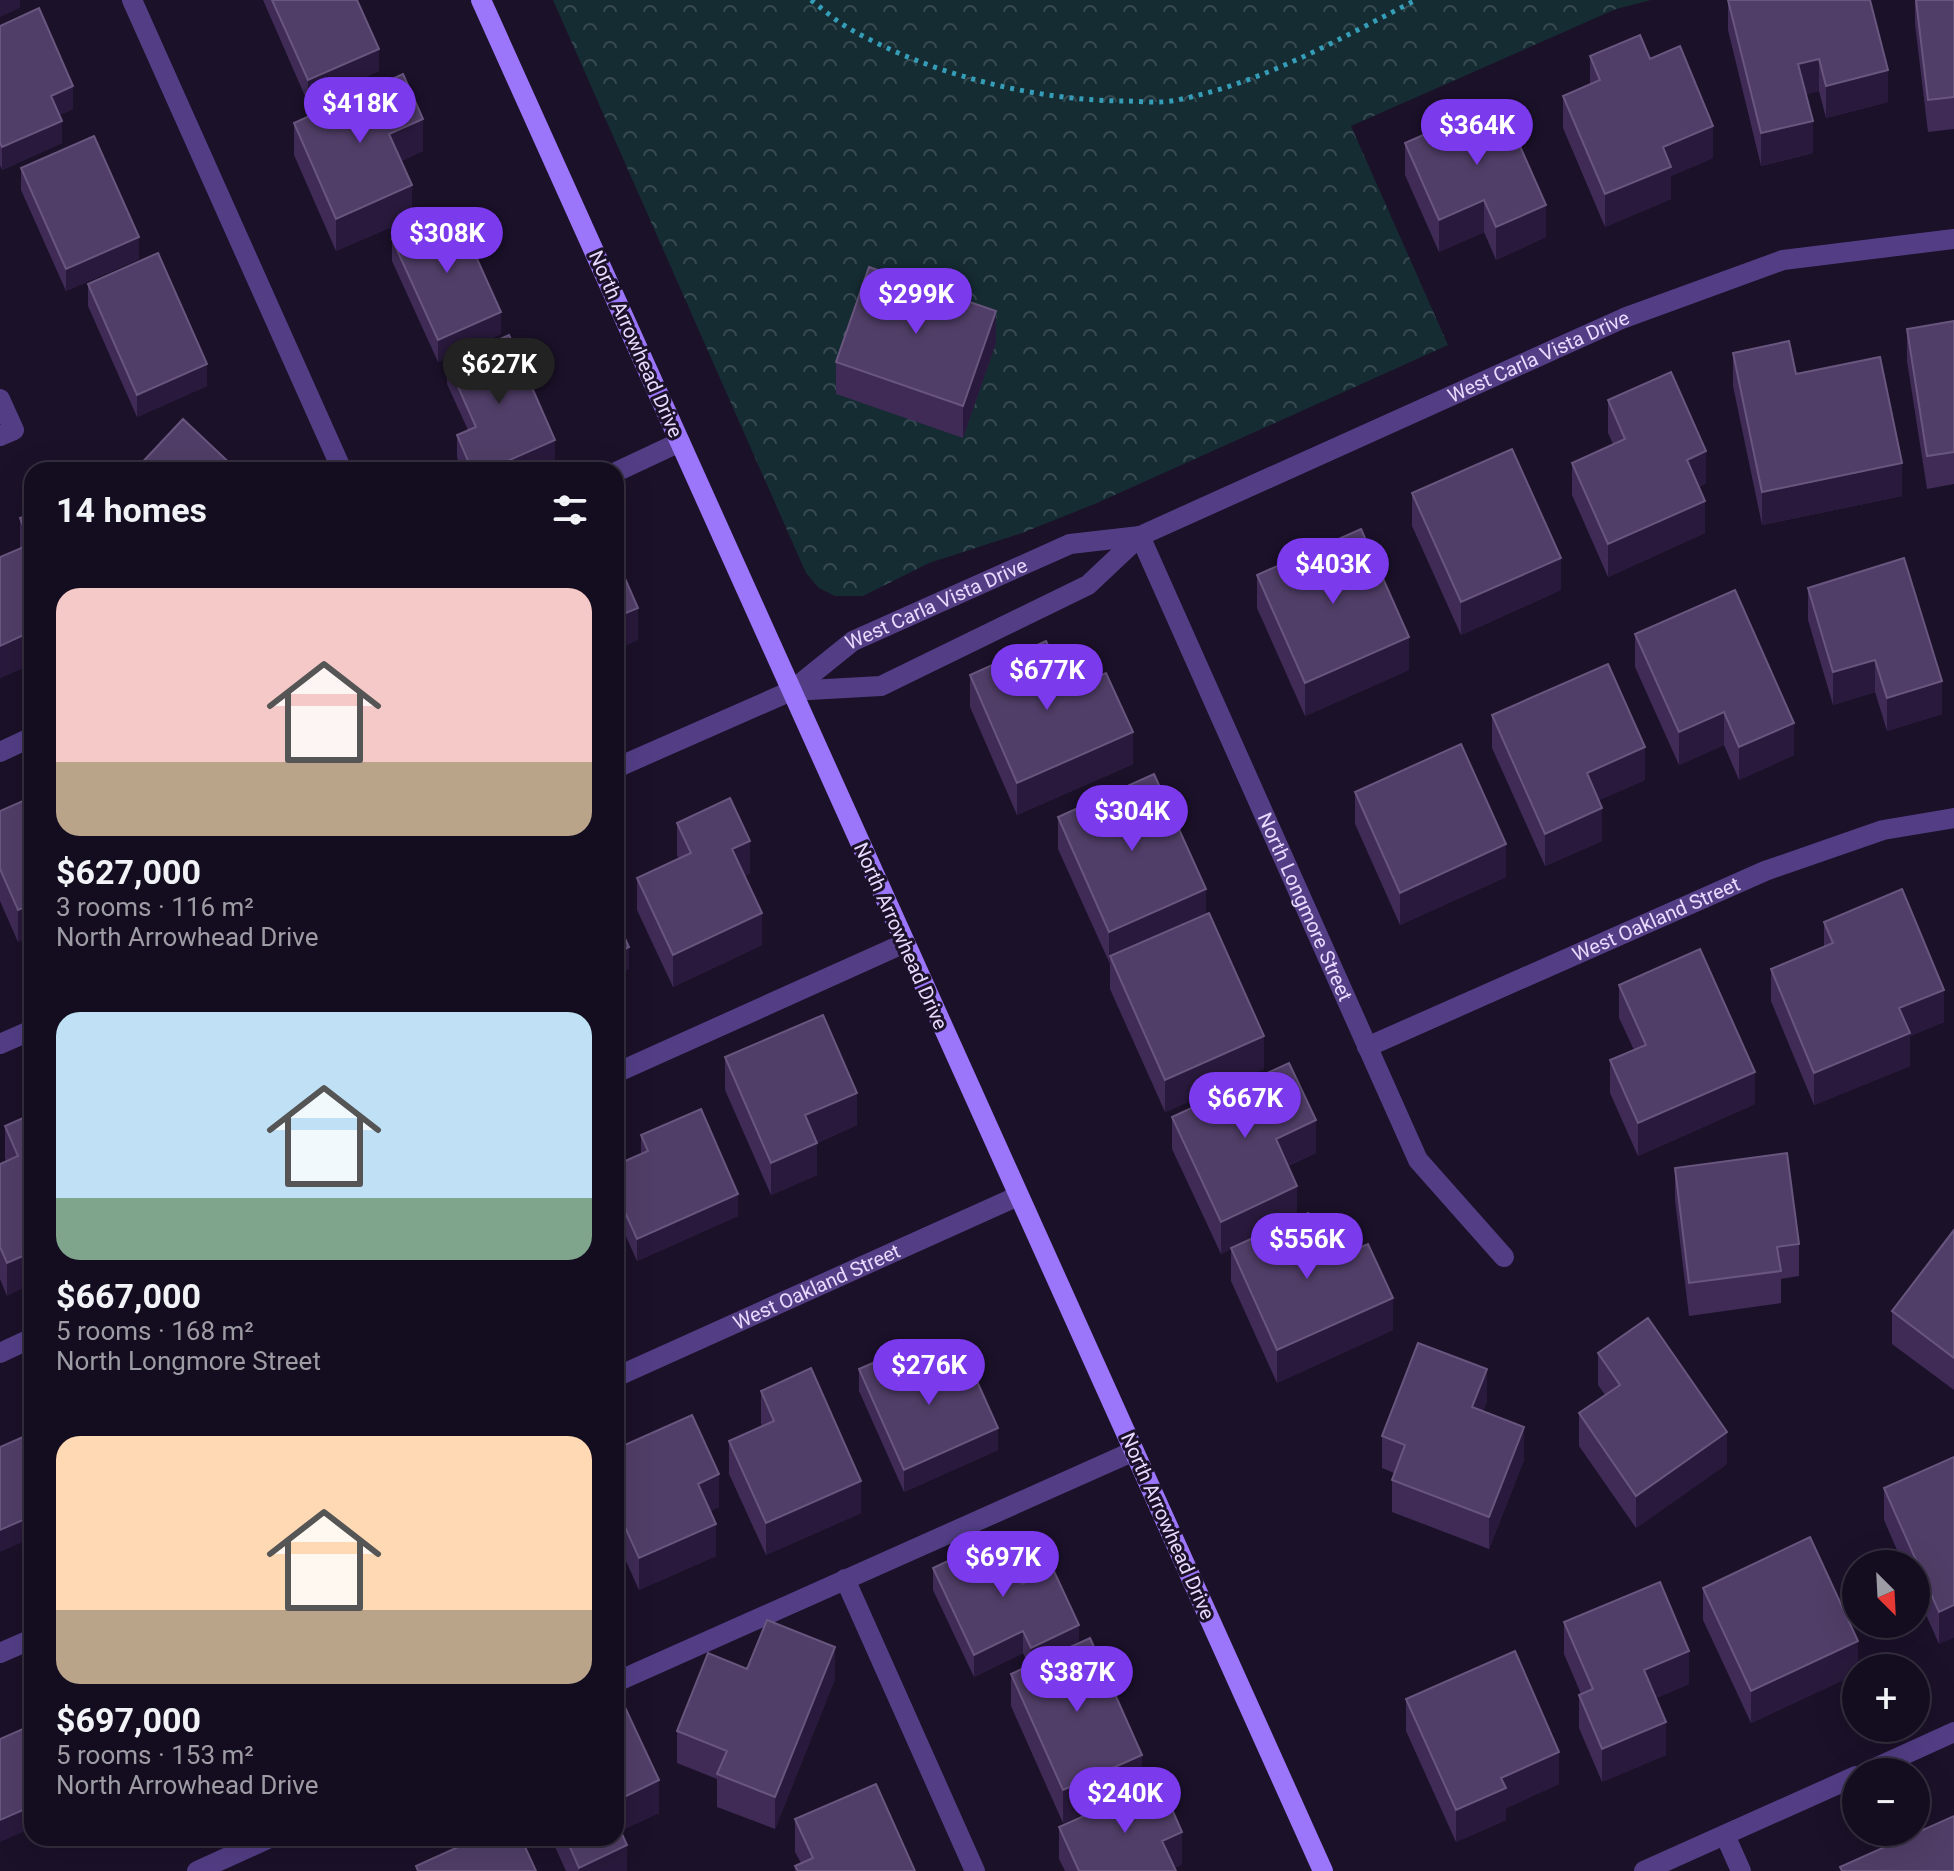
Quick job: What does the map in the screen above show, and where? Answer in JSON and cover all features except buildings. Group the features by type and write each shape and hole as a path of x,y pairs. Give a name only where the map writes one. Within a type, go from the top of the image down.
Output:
{"street":[{"path":"132,0 338,462"},
{"name":"North Arrowhead Drive","path":"481,0 1323,1871"},
{"name":"West Carla Vista Drive","path":"624,764 791,691 853,641 1070,544 1140,536 1638,312 1783,260 1954,239"},
{"path":"0,399 7,433"},
{"path":"624,468 680,442"},
{"name":"West Carla Vista Drive","path":"791,691 881,686 1088,585 1140,536"},
{"name":"North Longmore Street","path":"1140,536 1418,1160 1504,1257"},
{"path":"0,752 24,741"},
{"name":"West Oakland Street","path":"1367,1047 1765,871 1883,830 1954,818"},
{"path":"624,1069 905,943"},
{"path":"0,1044 24,1034"},
{"name":"West Oakland Street","path":"624,1373 1018,1196"},
{"path":"0,1353 24,1342"},
{"path":"624,1678 1134,1451"},
{"path":"845,1579 975,1871"},
{"path":"0,1653 24,1642"},
{"path":"1897,1758 1954,1732"},
{"path":"1644,1871 1842,1782"},
{"path":"1725,1835 1741,1871"},
{"path":"197,1871 252,1846"}],"path":[{"path":"811,0 847,27 893,51 987,84 1083,100 1174,101 1266,73 1416,0"}],"green space":[{"path":"553,0 1651,0 1616,9 1351,126 1448,345 1097,503 1022,533 929,563 863,596 835,596 819,588 806,573"}]}
